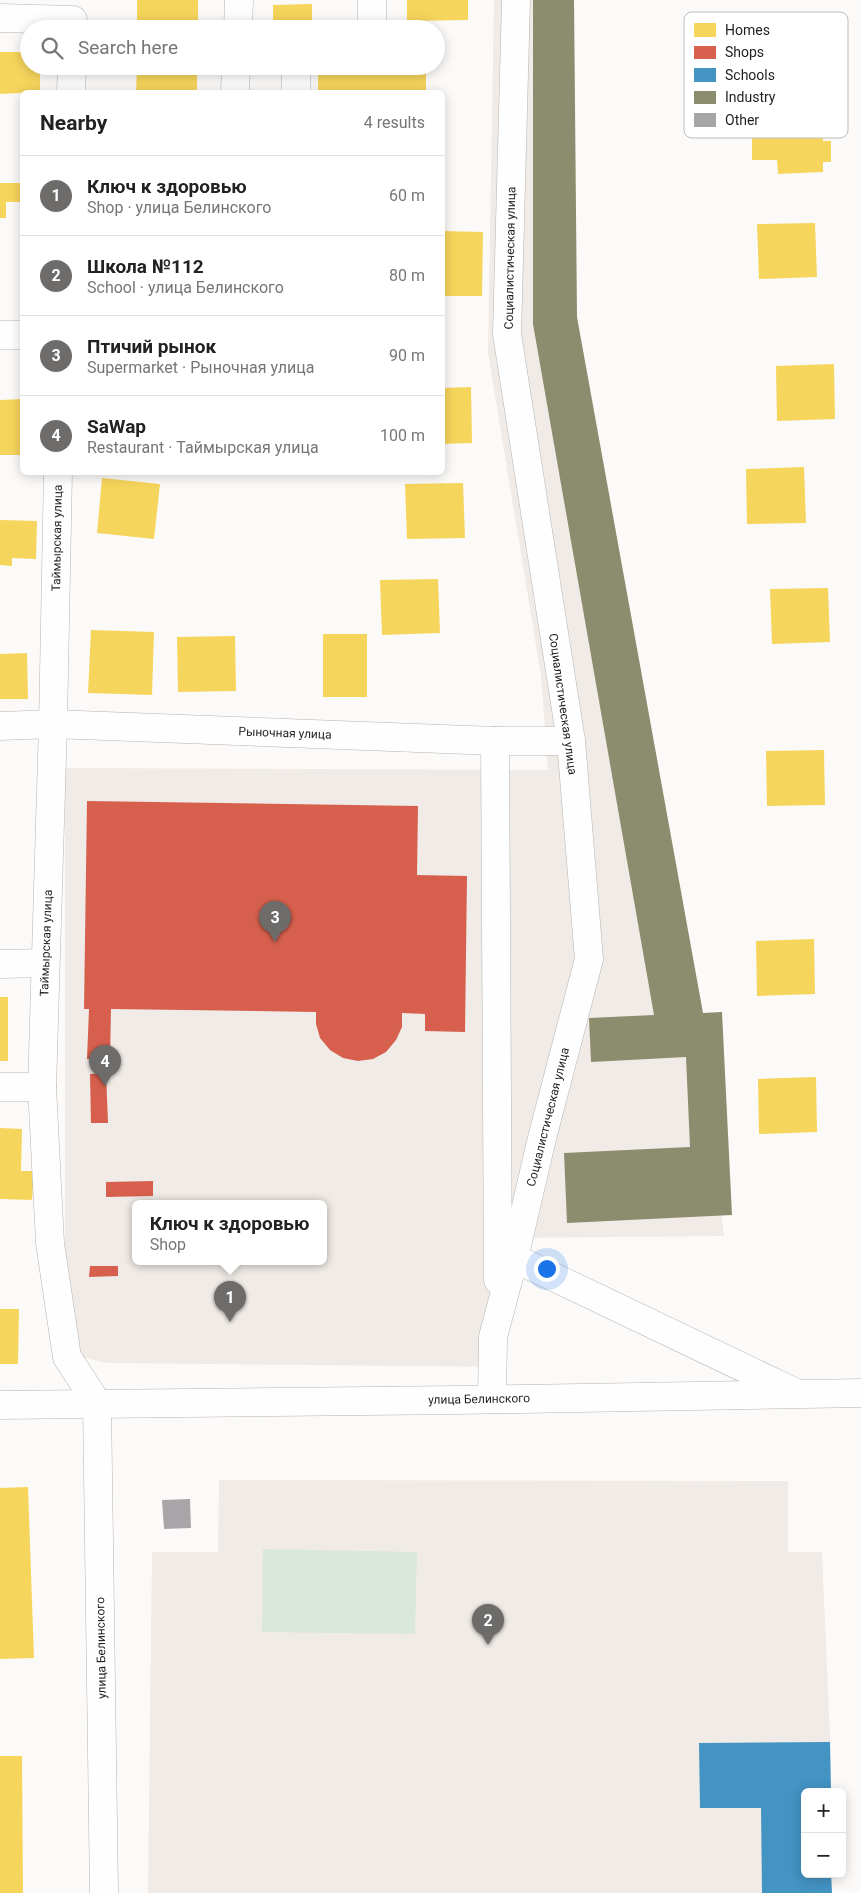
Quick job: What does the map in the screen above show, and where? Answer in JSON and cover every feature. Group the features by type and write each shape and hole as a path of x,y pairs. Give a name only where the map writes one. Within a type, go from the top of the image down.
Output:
{"street":[{"path":"238,20 239,0"},
{"path":"372,0 372,20"},
{"name":"Социалистическая улица","path":"492,1399 493,1336 589,959 570,741 507,334 516,0"},
{"path":"0,18 73,16"},
{"path":"71,90 72,75"},
{"path":"235,90 236,75"},
{"path":"296,75 296,90"},
{"path":"0,335 20,335"},
{"name":"Таймырская улица","path":"58,475 54,724 42,1087 50,1243 66,1357 97,1403"},
{"name":"Рыночная улица","path":"0,726 54,724 495,741 570,741"},
{"path":"495,741 499,1315"},
{"path":"0,964 45,963"},
{"path":"0,1087 42,1087"},
{"path":"514,1258 798,1394"},
{"name":"улица Белинского","path":"0,1405 861,1393"},
{"name":"улица Белинского","path":"97,1403 104,1893"}],"shaded area":[{"path":"494,0 564,0 561,320 703,1045 724,1236 505,1238 506,1367 107,1363 77,1356 65,1312 65,768 548,770 541,676 488,353"},
{"path":"219,1480 788,1481 788,1552 822,1552 830,1737 831,1788 801,1788 801,1878 832,1878 832,1893 148,1893 152,1552 218,1552"},
{"path":"263,1549 417,1552 415,1634 262,1632"}],"building: Homes":[{"path":"137,0 198,0 198,20 137,20"},
{"path":"407,0 468,0 468,20 407,20"},
{"path":"312,4 312,20 273,20 273,5"},
{"path":"0,52 20,52 20,75 40,75 40,90 20,90 20,93 0,94"},
{"path":"137,75 197,75 197,90 136,90"},
{"path":"318,75 426,75 426,90 318,90"},
{"path":"752,138 823,138 823,141 831,141 831,162 823,162 823,172 778,174 777,160 752,160"},
{"path":"0,183 20,183 20,202 6,202 6,218 0,218"},
{"path":"815,223 817,277 759,279 757,224"},
{"path":"445,231 483,232 482,296 445,296"},
{"path":"834,364 835,419 777,421 776,366"},
{"path":"471,387 472,443 445,444 445,388"},
{"path":"20,399 20,455 0,455 0,400"},
{"path":"804,467 806,523 747,524 746,469"},
{"path":"102,478 160,484 154,539 97,533"},
{"path":"463,483 465,538 407,539 405,484"},
{"path":"0,520 37,521 36,559 12,558 12,566 0,565"},
{"path":"438,579 440,633 382,635 380,580"},
{"path":"828,588 830,642 772,644 770,589"},
{"path":"91,630 154,632 152,695 88,693"},
{"path":"323,634 367,634 367,697 323,697"},
{"path":"235,636 236,691 178,692 177,637"},
{"path":"27,653 28,699 0,699 0,654"},
{"path":"824,750 825,805 767,806 766,751"},
{"path":"814,939 815,994 757,996 756,941"},
{"path":"0,997 8,997 8,1061 0,1061"},
{"path":"816,1077 817,1132 759,1134 758,1079"},
{"path":"0,1128 22,1129 21,1171 34,1171 32,1200 0,1199"},
{"path":"0,1309 19,1309 18,1364 0,1364"},
{"path":"28,1487 34,1658 0,1659 0,1488"},
{"path":"0,1756 22,1756 23,1893 0,1893"}],"building: Shops":[{"path":"87,801 418,806 417,875 467,876 465,1032 425,1031 425,1014 402,1013 402,1027 396,1040 386,1052 373,1059 358,1061 343,1058 330,1050 320,1038 316,1024 316,1012 111,1009 110,1060 87,1059 89,1009 84,1009"},
{"path":"106,1073 108,1123 91,1123 90,1074"},
{"path":"153,1181 153,1196 106,1197 106,1182"},
{"path":"90,1266 118,1266 118,1276 89,1277"}],"building: Schools":[{"path":"830,1742 831,1788 801,1788 801,1878 831,1878 832,1893 762,1893 761,1808 700,1808 699,1743"}],"building: Industry":[{"path":"533,0 574,0 577,317 703,1013 722,1012 732,1215 567,1223 564,1153 690,1147 686,1057 591,1062 589,1018 654,1015 533,324"}],"building: Other":[{"path":"190,1499 191,1528 164,1529 162,1500"}],"place":[{"name":"Птичий рынок","path":"275,942"},
{"name":"SaWap","path":"105,1086"},
{"name":"Ключ к здоровью","path":"230,1322"},
{"name":"Школа №112","path":"488,1645"}]}
